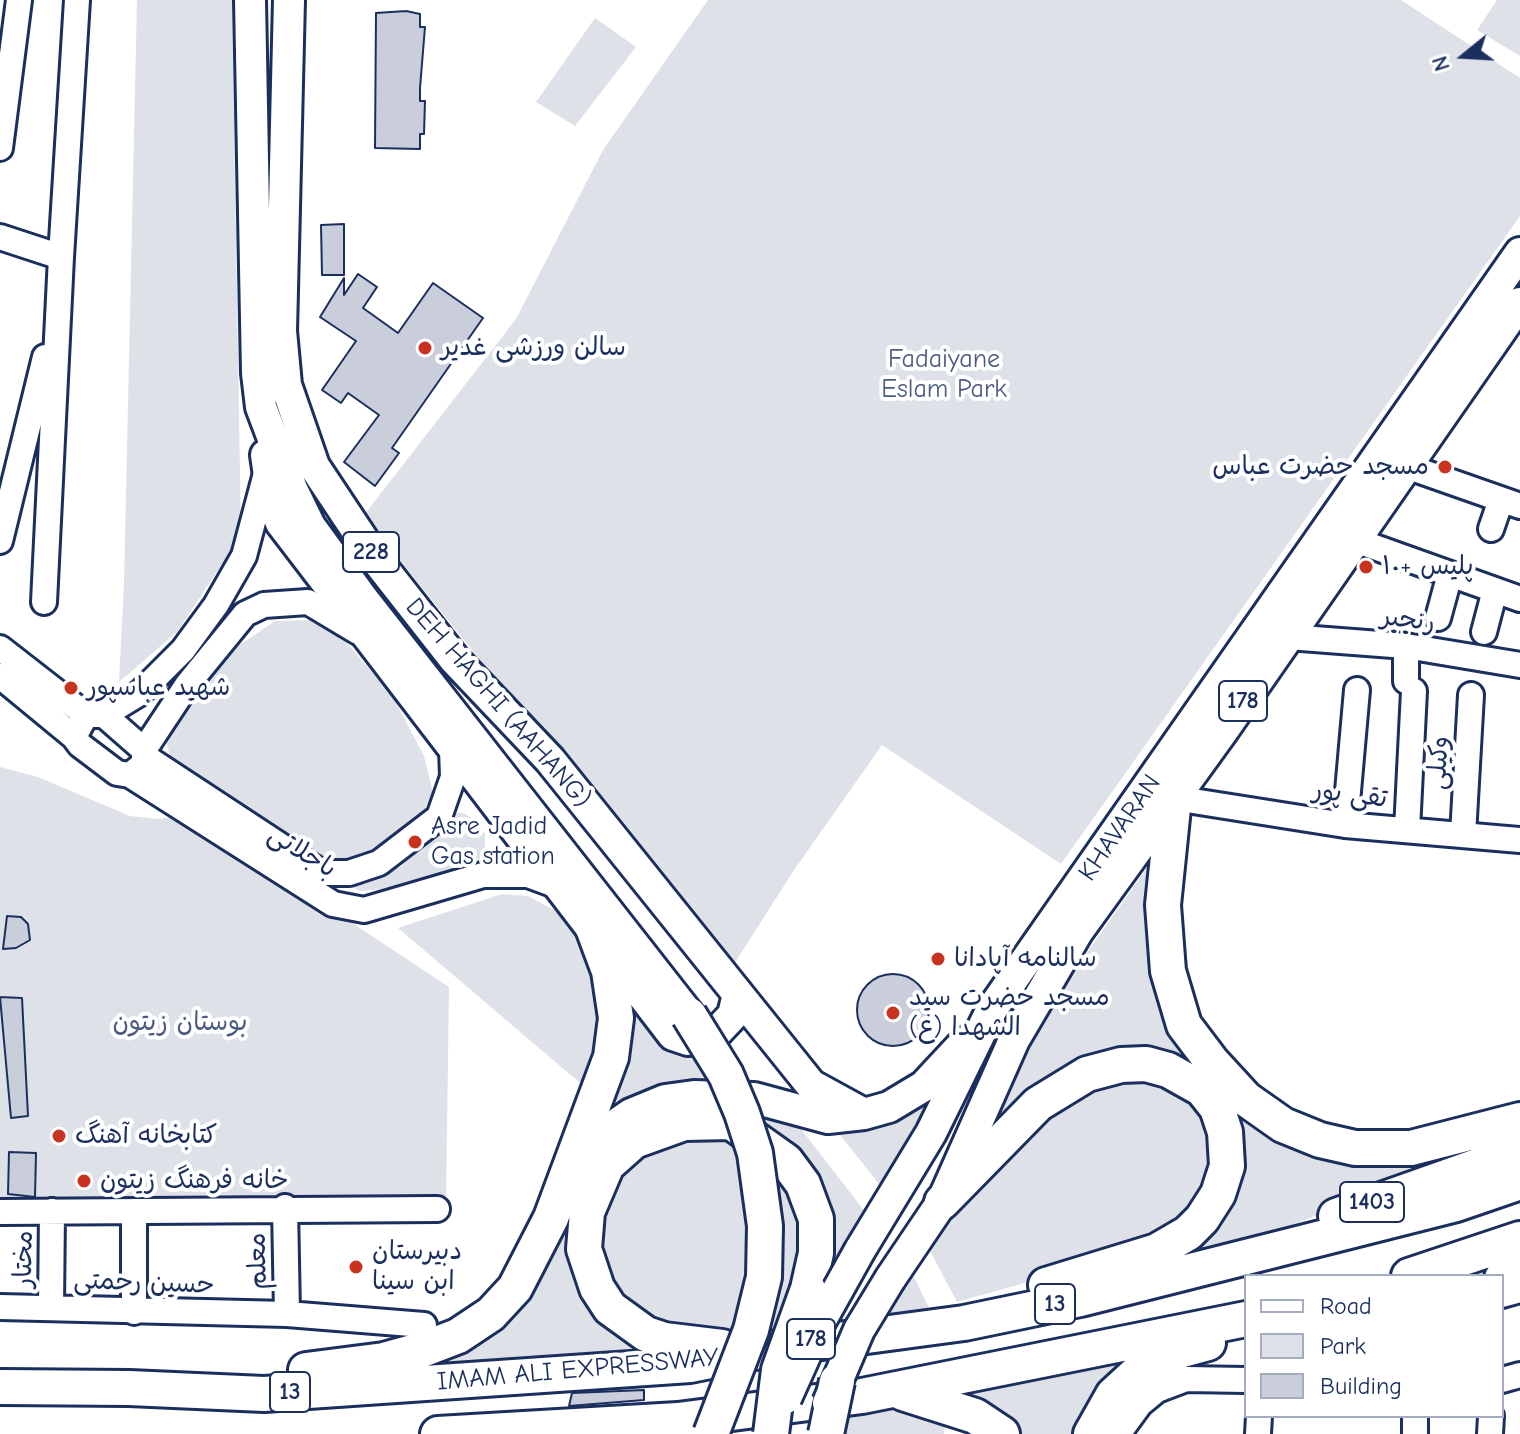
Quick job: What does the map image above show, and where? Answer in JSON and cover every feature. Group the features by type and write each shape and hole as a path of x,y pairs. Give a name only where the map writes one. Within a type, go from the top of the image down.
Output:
{"highway":[{"path":"1174,798 1163,905 1168,971 1184,1025 1246,1099 1283,1125 1320,1140 1355,1148 1411,1148 1520,1120"},
{"path":"206,1390 264,1375 384,1360 458,1336 491,1314 515,1288 532,1260 565,1184 611,1057 616,1018 609,971 593,928"},
{"path":"689,1015 726,1075 742,1113 755,1153 765,1226 764,1277 751,1330 711,1434"},
{"path":"893,1332 959,1307 1138,1258 1174,1242 1202,1219 1218,1194 1227,1166 1225,1132 1217,1108 1202,1089 1177,1074 1146,1064 1099,1070 1069,1083 1038,1104 942,1202"},
{"path":"770,1349 664,1340 646,1334 610,1308 597,1288 584,1249 587,1212 598,1179 618,1153 654,1131 684,1123 731,1122 786,1161 807,1192 817,1237 808,1289 779,1370 772,1434"},
{"name":"1403","path":"1229,1264 1307,1227 1520,1151"},
{"name":"IMAM ALI EXPRESSWAY","path":"0,1387 206,1390 264,1394 690,1365 770,1349 964,1323 1229,1264 1456,1204 1520,1182"},
{"path":"1415,1274 1520,1239"},
{"name":"IMAM ALI EXPRESSWAY","path":"438,1434 678,1420 895,1391 1179,1330 1244,1319"},
{"path":"1091,1434 1113,1395 1138,1372 1182,1350 1244,1331"},
{"path":"826,1434 837,1381"},
{"path":"895,1391 975,1416 1002,1434"},
{"path":"635,1434 678,1420"}],"main road":[{"name":"DEH HAGHI (AAHANG)","path":"250,0 255,340 264,417 310,526 363,599 689,1015"},
{"name":"DEH HAGHI (AAHANG)","path":"289,0 281,331 286,385 314,466 375,558 455,660 550,760 811,1085 864,1114"},
{"name":"KHAVARAN","path":"772,1434 794,1374 860,1250 931,1133 992,1009 1520,253"},
{"name":"KHAVARAN","path":"815,1434 859,1330 942,1202 1014,1040 1078,931 1288,637 1352,539 1520,303"},
{"path":"264,417 267,467 273,503 281,523 555,885 593,928 679,1040 716,1033 727,1024 738,994"},
{"path":"565,1184 611,1128 631,1114 665,1100 694,1096 754,1098 828,1118 864,1114 889,1107 924,1086 992,1009"}],"street":[{"path":"0,148 19,0"},
{"path":"44,602 77,0"},
{"path":"0,237 61,257"},
{"path":"0,541 58,304"},
{"path":"1406,466 1510,503 1491,529"},
{"path":"74,737 78,723 140,693 183,650 216,605 244,556 267,467"},
{"path":"1352,539 1520,599"},
{"path":"1438,618 1450,574"},
{"path":"1484,632 1495,590"},
{"path":"0,676 117,773 139,760 187,685 245,614 264,605 308,602 366,637"},
{"name":"رنجبر","path":"1288,637 1406,646 1520,665"},
{"path":"1406,646 1410,686 1407,830"},
{"path":"0,648 95,715 139,760"},
{"path":"1345,825 1357,690"},
{"name":"وکیلی","path":"1463,835 1471,695"},
{"name":"باجلانی","path":"139,760 322,873 349,873 379,863 439,817 453,777 452,749"},
{"name":"باجلانی","path":"139,760 333,904 364,910 483,875 528,875 555,885"},
{"name":"تقی پور","path":"1174,798 1345,825 1520,840"},
{"path":"1520,829 1520,840"},
{"path":"0,1212 285,1207 437,1209"},
{"name":"معلم","path":"285,1207 287,1314"},
{"name":"مختار","path":"51,1308 52,1211"},
{"path":"134,1211 134,1312"},
{"name":"حسین رحمتی","path":"0,1307 287,1314 424,1325"},
{"path":"366,1348 371,1321"},
{"path":"1118,1434 1140,1404 1157,1390 1186,1379 1244,1380"}],"green space":[{"path":"137,0 232,0 241,535 177,632 119,682 124,583"},
{"name":"Fadaiyane Eslam Park","path":"708,0 1401,0 1520,78 1520,216 1061,864 882,745 794,870 729,972 364,515 516,319 603,150"},
{"path":"1497,0 1520,0 1520,56 1477,30"},
{"path":"595,18 636,47 575,126 536,102"},
{"path":"310,620 344,640 392,695 424,756 433,793 418,821 379,854 336,863 298,845 171,760 164,734 229,652 275,621"},
{"name":"بوستان زیتون","path":"0,767 38,777 130,816 158,819 189,815 449,987 446,1201 0,1203"},
{"path":"447,813 463,813 474,819 485,834 485,851 477,865 410,887 360,891 342,882 372,877 400,867 441,828"},
{"path":"1149,865 1162,974 1274,1128 1520,1144 1338,1206 1262,1238 1077,1283 1226,1209 1201,1070 1174,1057 1060,1072 1020,1095 979,1157 1027,1037"},
{"path":"502,894 528,896 556,911 590,957 602,1025 586,1088 398,928"},
{"path":"618,973 679,1057 698,1046 721,1089 603,1125"},
{"path":"1118,1070 1189,1089 1219,1149 1195,1215 1100,1262 957,1302 929,1249 952,1214 1032,1119"},
{"path":"942,1084 883,1189 833,1126"},
{"path":"758,1112 801,1129 866,1213 788,1359 821,1255"},
{"path":"739,1130 756,1223 738,1343 672,1337 612,1298 592,1216 641,1146"},
{"path":"630,1136 583,1271 695,1350 322,1374 454,1346 569,1201"},
{"path":"770,1153 810,1229 759,1413 748,1434 778,1277 780,1220"},
{"path":"912,1274 929,1308 890,1314"},
{"path":"1131,1355 1083,1434 1009,1434 970,1405 971,1393"},
{"path":"947,1402 944,1434 835,1434 840,1417"}],"building":[{"path":"406,11 420,14 420,27 425,27 420,88 420,101 425,101 424,134 420,134 420,149 375,148 376,13"},
{"path":"344,224 344,275 322,275 321,225"},
{"path":"358,274 377,287 363,308 398,333 433,283 483,318 392,448 399,453 375,486 344,462 379,415 348,393 341,403 322,390 356,341 320,317 344,278 344,295"},
{"path":"7,916 21,917 28,924 30,940 16,948 3,949"},
{"name":"مسجد حضرت سید الشهدا (ع)","path":"893,974 913,980 923,990 929,1010 923,1030 913,1040 893,1046 873,1040 863,1030 857,1010 863,990 873,980"},
{"path":"0,997 22,998 28,1116 11,1118"},
{"path":"9,1152 36,1153 35,1197 8,1194"},
{"path":"644,1390 644,1400 569,1406 572,1393"}],"place":[{"name":"سالن ورزشی غدیر","path":"425,348"},
{"name":"مسجد حضرت عباس","path":"1445,467"},
{"name":"پلیس +۱۰","path":"1366,567"},
{"name":"شهید عباسپور","path":"71,688"},
{"name":"Asre Jadid Gas station","path":"415,842"},
{"name":"سالنامه آپادانا","path":"938,959"},
{"name":"مسجد حضرت سید الشهدا (ع)","path":"893,1013"},
{"name":"کتابخانه آهنگ","path":"59,1136"},
{"name":"خانه فرهنگ زيتون","path":"84,1181"},
{"name":"دبیرستان ابن سینا","path":"356,1267"}]}
